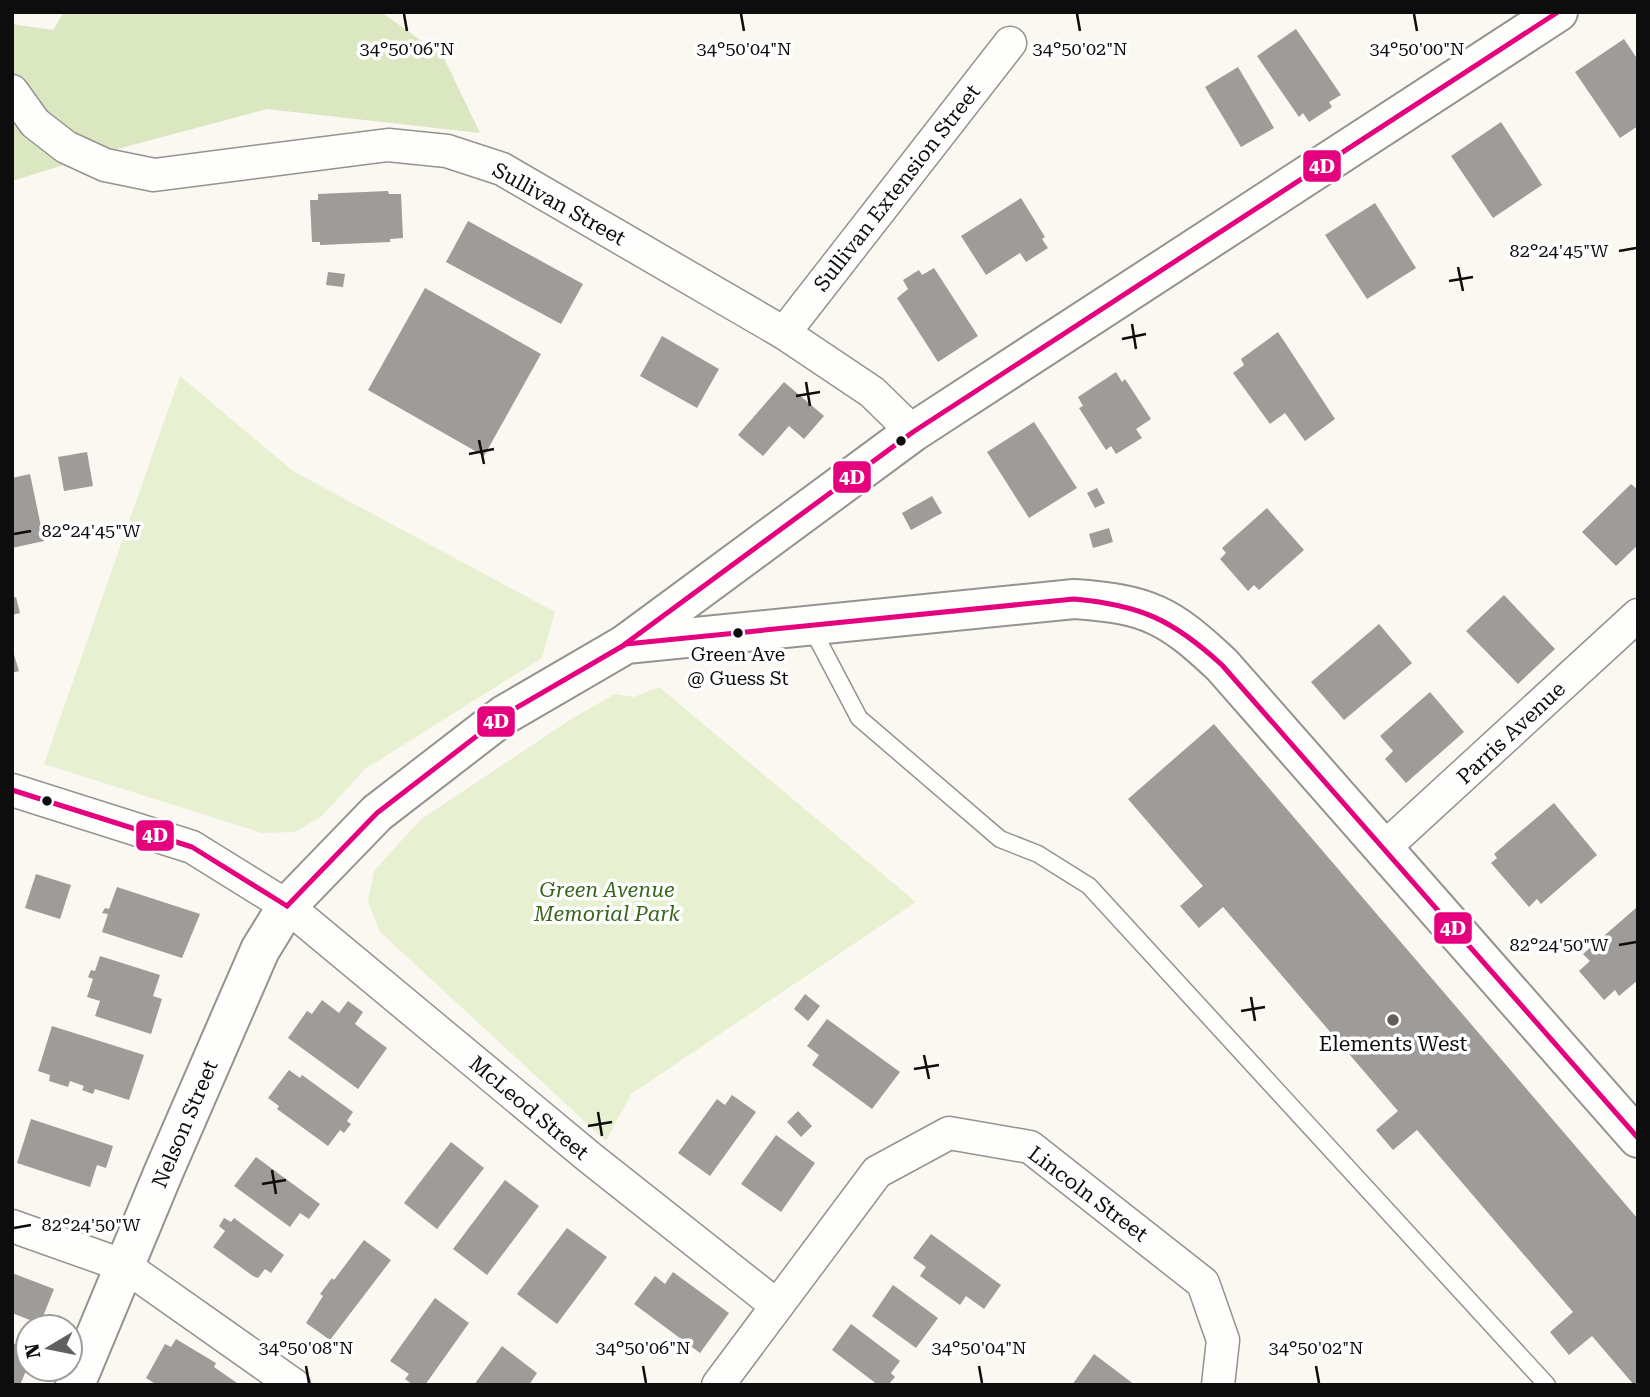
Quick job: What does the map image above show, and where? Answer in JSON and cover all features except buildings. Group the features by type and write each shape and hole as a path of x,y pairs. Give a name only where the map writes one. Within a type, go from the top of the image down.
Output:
{"street":[{"name":"Nelson Street","path":"75,1385 260,950 287,906 377,813 504,715 626,644 913,432 1558,12"},
{"name":"Sullivan Extension Street","path":"784,333 1010,43"},
{"name":"Sullivan Street","path":"12,90 35,123 66,147 104,165 154,175 388,145 458,154 502,169 784,333 872,392 913,432"},
{"path":"626,644 1074,599 1116,602 1149,610 1183,629 1222,665 1638,1138"},
{"name":"Parris Avenue","path":"1382,849 1638,615"},
{"name":"McLeod Street","path":"12,790 192,847 287,906 589,1157 776,1305"},
{"name":"Lincoln Street","path":"718,1385 877,1172 949,1133 985,1137 1030,1147 1203,1283 1223,1340 1218,1385"},
{"path":"12,1226 125,1266 294,1385"}],"lane":[{"path":"810,625 859,718 1000,839 1038,853 1089,886 1547,1385"}],"green space":[{"path":"64,12 381,12 443,56 480,133 267,109 106,152 12,181 12,24 53,30"},
{"path":"180,376 293,471 555,612 542,658 365,769 322,816 295,832 262,833 44,764"},
{"name":"Green Avenue Memorial Park","path":"659,687 916,902 631,1094 606,1141 380,932 368,902 374,871 420,820 571,719 615,694 634,697"}],"transit line":[{"name":"4D","path":"625,644 913,432 1558,12"},
{"name":"4D","path":"287,906 377,813 504,715 626,644 1074,599 1098,602 1155,617 1188,637 1222,665 1638,1138"},
{"name":"4D","path":"12,790 192,847 287,906"}],"place":[{"name":"Green Ave @ Guess St","path":"738,633"},
{"name":"Elements West","path":"1393,1020"}]}
